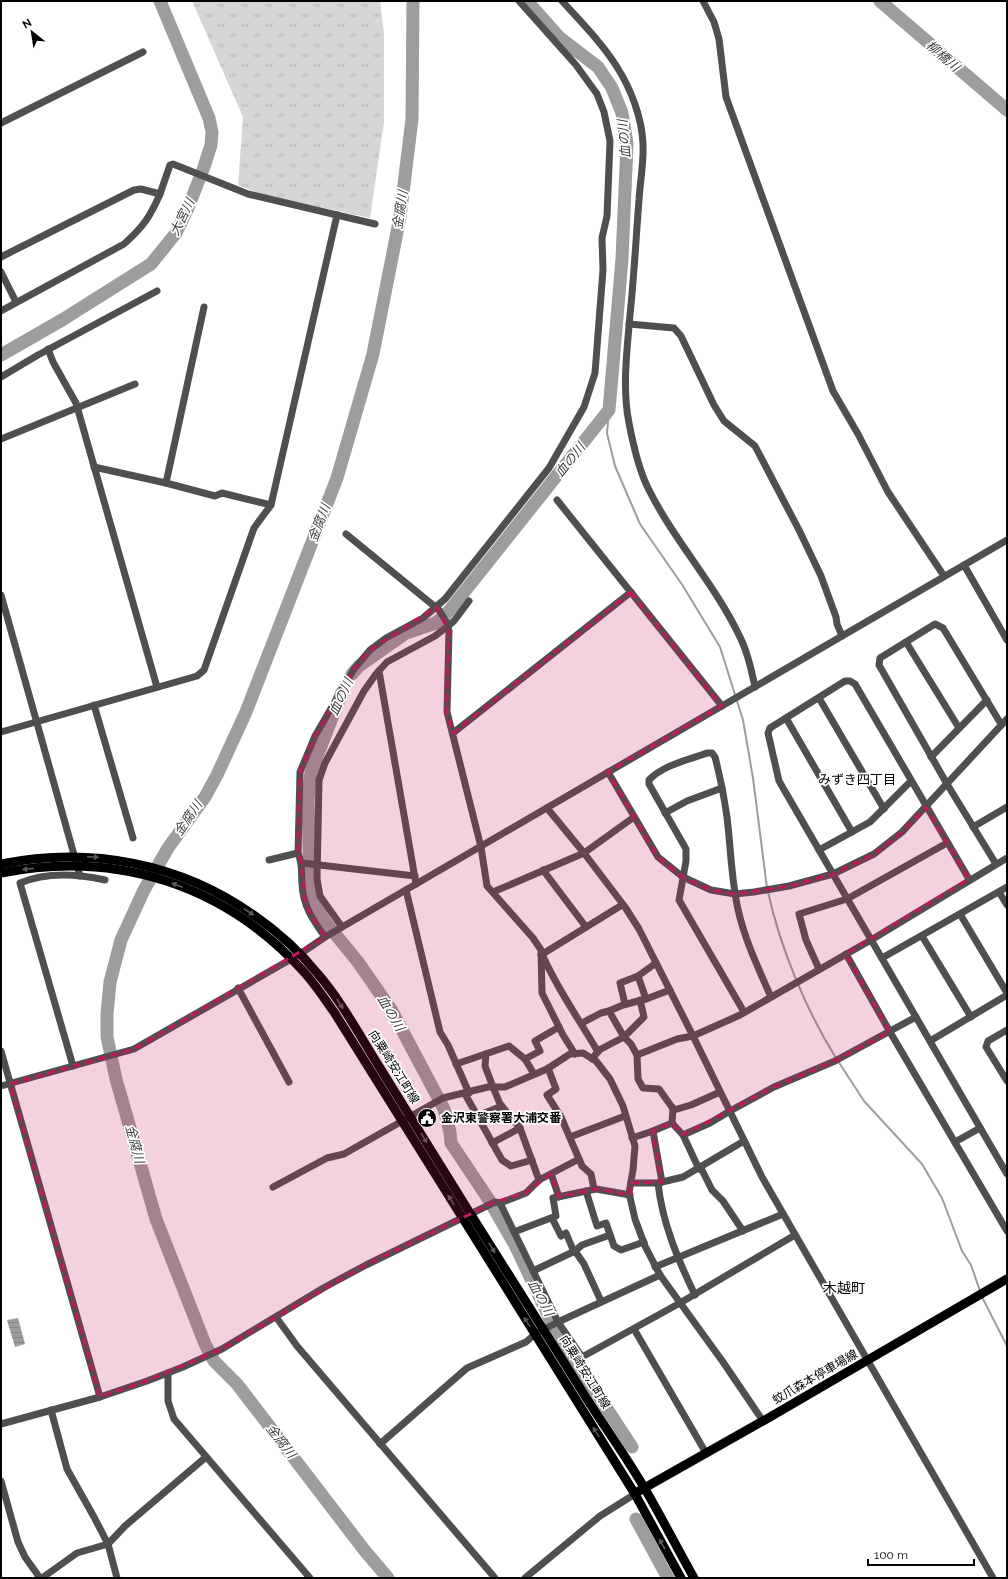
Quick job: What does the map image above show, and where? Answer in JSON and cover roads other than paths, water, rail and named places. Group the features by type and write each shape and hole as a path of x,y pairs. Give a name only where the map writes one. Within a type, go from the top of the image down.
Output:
{"main road":[{"name":"向粟崎安江町線","path":"1,864 54,856 99,858 146,865 175,874 214,896 257,917 300,954 319,975 336,999 411,1117 467,1217"},
{"name":"向粟崎安江町線","path":"1,873 56,866 84,866 136,872 158,877 214,896 291,959 304,972 334,1012 402,1121 467,1217 644,1488 694,1578"},
{"name":"蚊爪森本停車場線","path":"635,1494 1007,1279"},
{"name":"向粟崎安江町線","path":"541,1331 635,1494 681,1578"}],"street":[{"path":"325,937 312,920 305,905 302,885 303,863 298,853 300,772 315,736 354,669 370,650 386,638 424,618 437,609 549,468 584,407 595,373 603,270 602,238 606,216 610,141 604,112 597,94 576,65 519,1"},
{"path":"562,1 592,35 617,67 631,95 638,118 643,144 637,243 626,361 626,391 629,421 636,452 647,487 674,532 724,606 739,634 748,658 755,687"},
{"path":"703,1 714,22 719,39 726,97 833,391 858,434 888,492 944,576"},
{"path":"1,123 143,52"},
{"path":"1,311 124,244 141,230 153,210 170,165 173,164 248,194 375,224"},
{"path":"1,257 134,190 141,188 160,194"},
{"path":"1,732 197,676 204,670 254,528 271,505 337,215"},
{"path":"1,272 16,302"},
{"path":"1,377 48,349 157,291"},
{"path":"166,483 204,306"},
{"path":"629,324 674,328 681,336 714,405 724,421 755,446 799,530 821,576 842,636"},
{"path":"48,349 77,408 157,688"},
{"path":"1,439 135,384"},
{"path":"94,467 166,483 215,496 222,493 271,505"},
{"path":"557,500 722,706"},
{"path":"346,534 437,609 448,624 447,712 481,846 487,886 533,938 541,950 551,974 572,1010 582,1023 598,1052"},
{"path":"1,1086 134,1049 238,988 300,954 342,927 1007,540"},
{"path":"964,565 1007,640"},
{"path":"453,733 631,592"},
{"path":"1,595 80,876"},
{"path":"342,927 320,896 317,879 320,780 325,764 364,691 387,662 435,636 448,624 454,621 469,601"},
{"path":"996,864 947,784 878,665 880,658 935,624 940,625 1001,724"},
{"path":"906,642 959,728"},
{"path":"380,671 416,884"},
{"path":"969,879 855,684 850,681 845,681 770,728 768,733 779,781 980,1128 1004,1161 1007,1174"},
{"path":"819,698 884,809"},
{"path":"931,757 987,700"},
{"path":"94,705 133,838"},
{"path":"786,718 852,832"},
{"path":"608,772 658,857 682,877 711,890 735,894 754,892 789,886 832,874 874,854 902,832 1007,719"},
{"path":"744,1012 679,900 686,861 686,849 649,784 649,780 653,776 678,763 707,753 712,753 715,756 722,788 727,817 735,894 742,927 771,997"},
{"path":"818,850 870,822 911,781"},
{"path":"666,813 686,801 722,788"},
{"path":"973,827 1007,807"},
{"path":"547,808 584,853 639,929 762,1177 993,1578"},
{"path":"493,892 584,853 634,817"},
{"path":"819,969 806,940 799,914 847,899 947,843"},
{"path":"269,860 298,853"},
{"path":"637,1055 677,1039 693,1036 740,1015 871,940 969,879 1007,858"},
{"path":"303,863 415,876"},
{"path":"543,870 586,927"},
{"path":"73,1066 20,883 30,879 62,875 105,880"},
{"path":"882,958 1007,887"},
{"path":"406,890 440,1032 448,1045 477,1116 502,1160 511,1166 532,1160"},
{"path":"1000,892 1007,904"},
{"path":"542,954 622,905"},
{"path":"930,1041 1007,994 960,914"},
{"path":"922,936 970,1017"},
{"path":"542,954 542,993 575,1054"},
{"path":"846,954 1007,1231"},
{"path":"624,1004 620,983 638,976 656,963"},
{"path":"592,1059 598,1052 624,1037 644,1017 643,1000 638,976"},
{"path":"238,988 289,1082"},
{"path":"582,1023 601,1013 624,1004 643,1000 670,990"},
{"path":"609,1011 624,1037 631,1044 637,1055 638,1078 643,1088 659,1089 673,1108 672,1123 683,1135 712,1190 723,1201 743,1231"},
{"path":"683,1135 710,1123 774,1087 835,1062 916,1017"},
{"path":"524,1059 540,1051 535,1041 560,1027"},
{"path":"1007,1030 988,1041 986,1046 1007,1081"},
{"path":"456,1064 509,1046 524,1059 534,1074"},
{"path":"1,1051 100,1397"},
{"path":"273,1187 327,1158 344,1154 439,1101 493,1087 505,1087 548,1068 570,1054 583,1053 596,1061 610,1079 623,1106 634,1146 630,1195 635,1219 655,1267 763,1421"},
{"path":"486,1054 485,1066 493,1087 502,1106 520,1128 539,1180"},
{"path":"548,1068 556,1089 547,1095 561,1117 582,1166 590,1174 594,1189"},
{"path":"673,1108 674,1110 691,1105 720,1092"},
{"path":"477,1116 502,1106"},
{"path":"570,1137 625,1116"},
{"path":"632,1138 672,1123"},
{"path":"492,1143 520,1128"},
{"path":"955,1142 980,1128"},
{"path":"653,1131 660,1183 659,1199 677,1258 695,1294"},
{"path":"631,1183 660,1183 683,1177 744,1141"},
{"path":"1,1424 100,1397 183,1367 222,1349 325,1287 366,1265 494,1204 526,1193 539,1180 579,1159"},
{"path":"551,1174 559,1196"},
{"path":"514,1232 556,1216 553,1198 559,1196 594,1189 630,1195"},
{"path":"586,1191 597,1226 606,1223 614,1246 621,1250 644,1242"},
{"path":"494,1204 514,1232 558,1322 582,1358 795,1236"},
{"path":"655,1267 783,1214"},
{"path":"552,1218 560,1236 566,1233 574,1251 584,1264 601,1301"},
{"path":"533,1271 574,1251 582,1245 610,1236"},
{"path":"380,1444 467,1368 526,1342 541,1331 558,1322 660,1275"},
{"path":"276,1317 297,1346 495,1578"},
{"path":"634,1329 706,1453"},
{"path":"168,1373 168,1401 174,1419 310,1578"},
{"path":"51,1410 67,1469 108,1544 117,1578"},
{"path":"1,1480 18,1542 25,1557 45,1577 77,1552 108,1544 125,1526 206,1457"},
{"path":"525,1578 600,1516 635,1494"}],"waterway":[{"name":"大宮川","path":"1,355 62,320 151,264 176,233 188,208 211,145 212,132 209,118 160,1"},
{"name":"金腐川","path":"388,1578 365,1551 237,1384 214,1361 205,1344 156,1219 116,1079 107,1037 107,1014 110,982 121,940 144,890 168,848 205,797 217,775 246,712 337,478 373,354 400,217 412,119 413,1"},
{"name":"血の川","path":"352,674 359,666 406,633 436,623 449,611 609,410 622,259 627,144 622,113 612,88 598,67 560,38 527,1"},
{"name":"柳橋川","path":"880,1 1007,110"},
{"path":"609,410 607,433 615,466 640,524 683,586 720,647 743,720 753,778 767,888"},
{"name":"血の川","path":"342,692 311,772 308,800 310,887 312,900 327,924 358,962 392,1011 444,1109 450,1132 451,1143 489,1200 515,1245 550,1319 569,1351 632,1447"},
{"path":"768,892 779,934 795,978 814,1020 836,1058"},
{"path":"838,1061 864,1101 922,1164 942,1198 962,1251 971,1265 980,1291"},
{"path":"982,1297 1007,1346"},
{"name":"血の川","path":"636,1519 668,1578"}],"place":[{"name":"金沢東警察署大浦交番","path":"427,1118"}],"district":[{"name":"みずき四丁目","path":"857,779"},
{"name":"木越町","path":"844,1288"}]}
